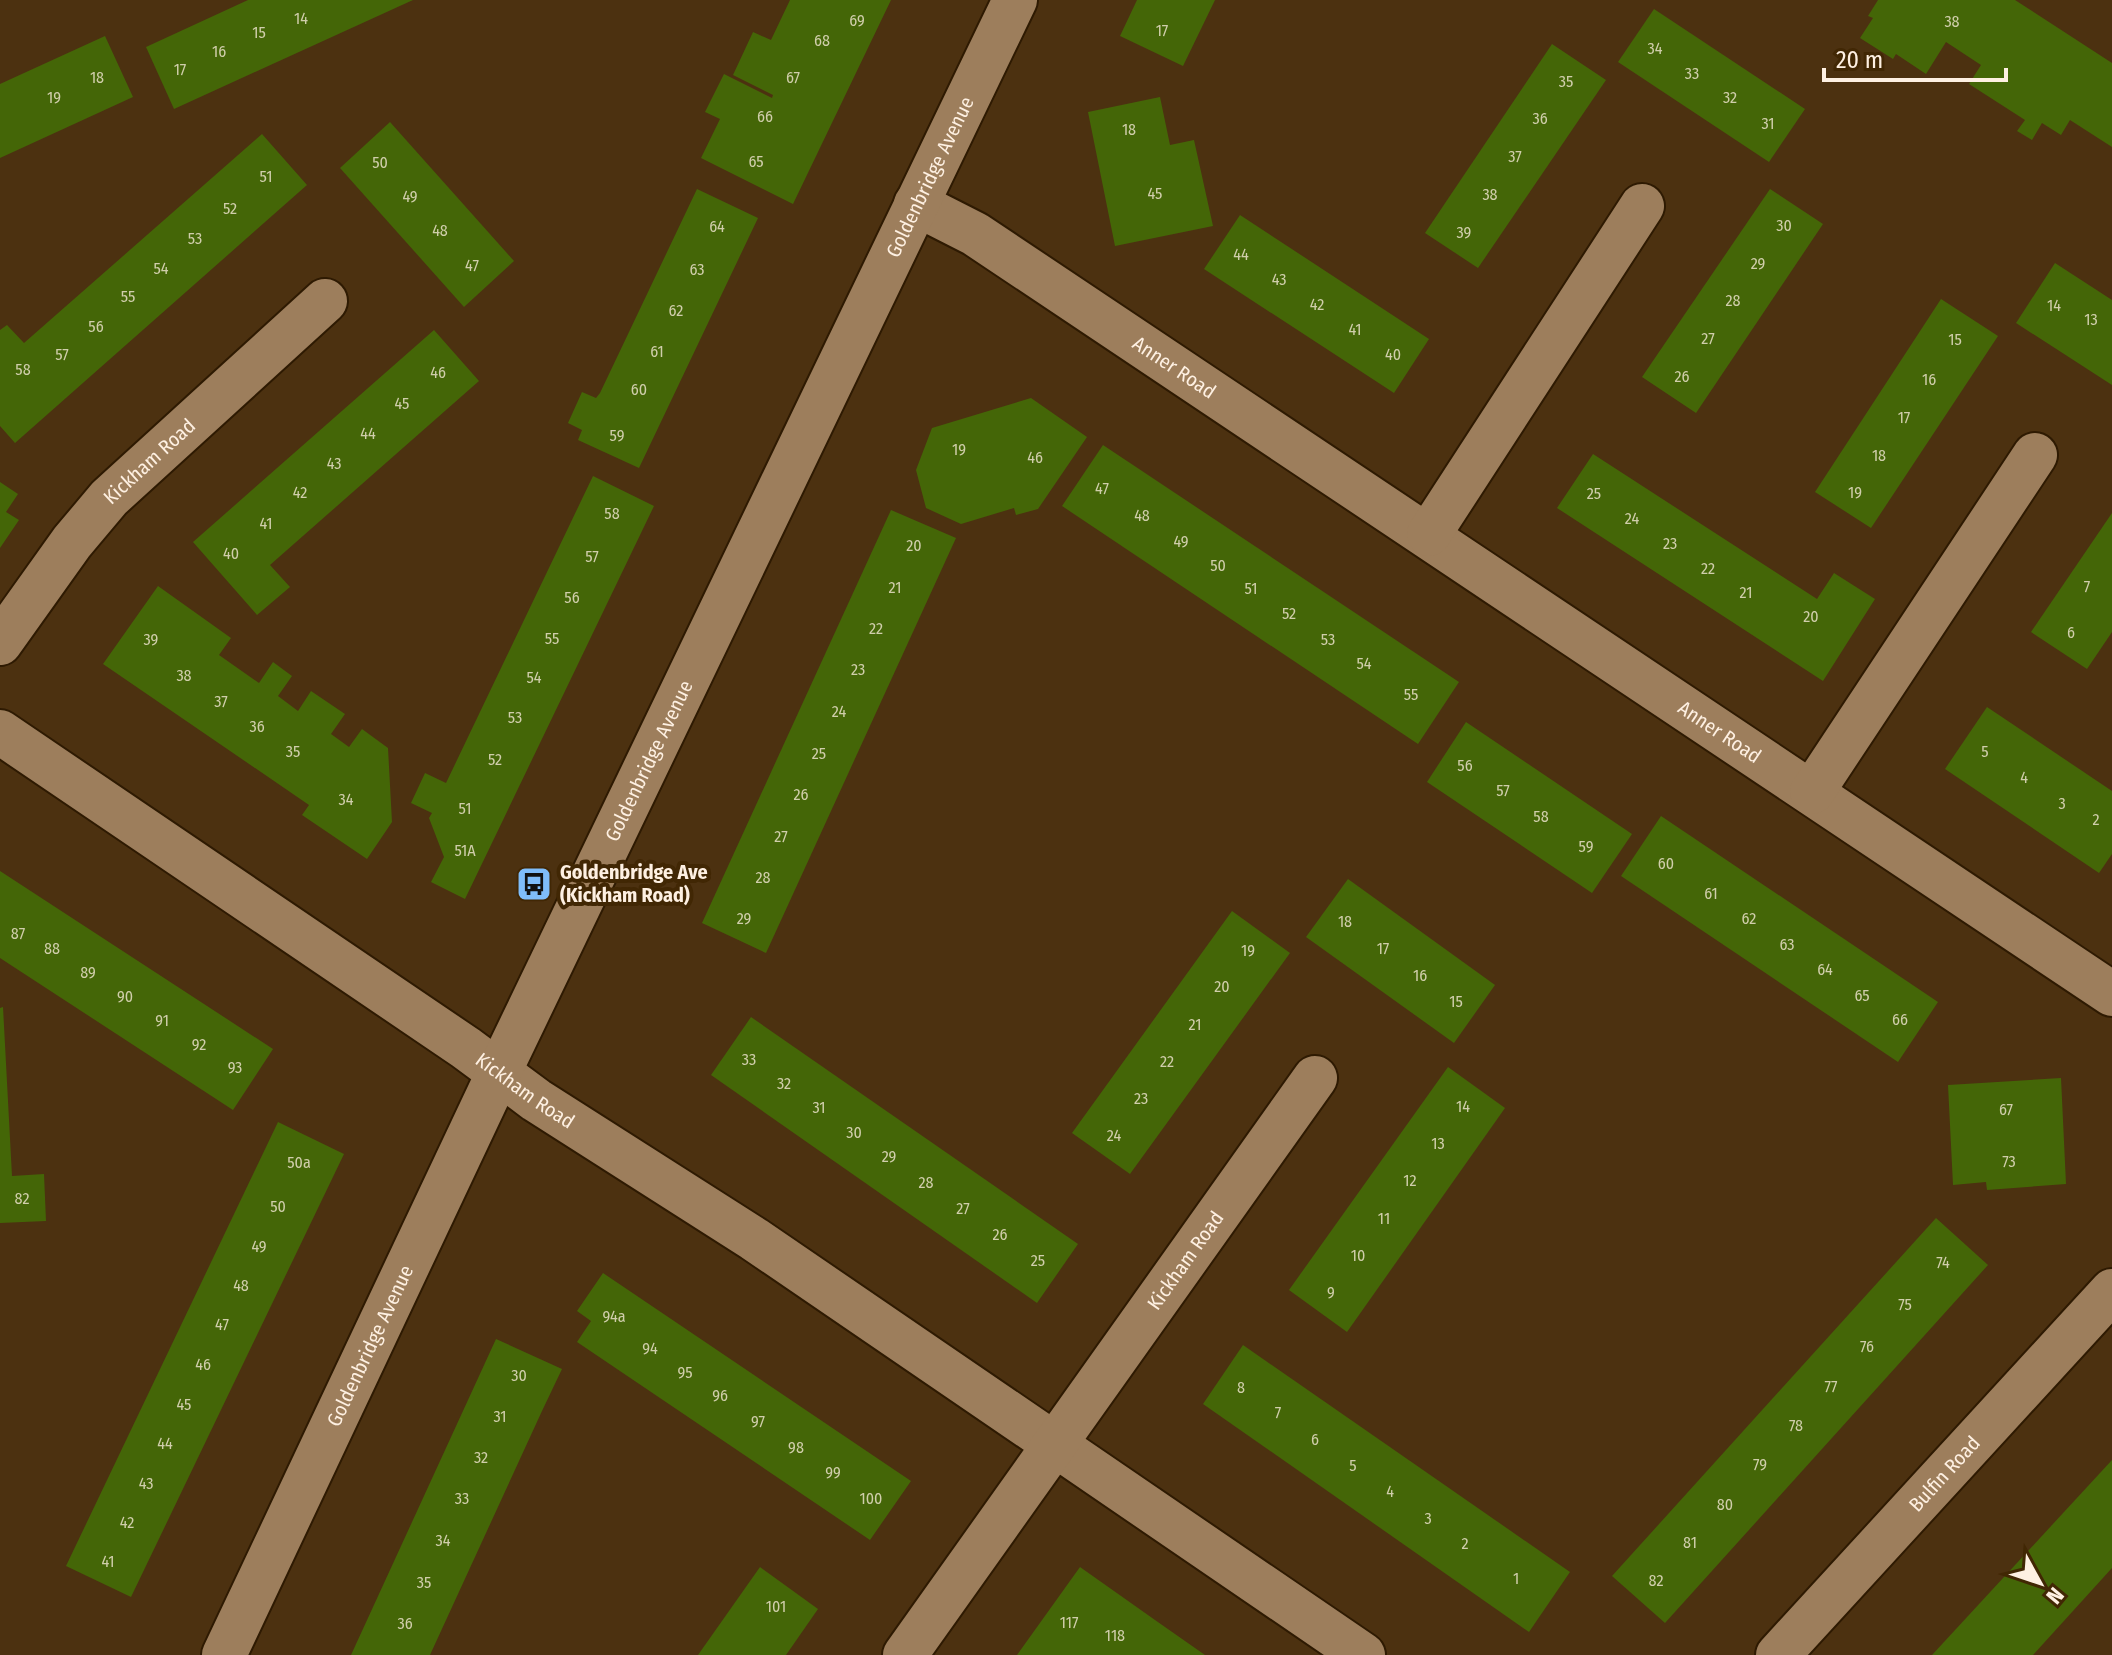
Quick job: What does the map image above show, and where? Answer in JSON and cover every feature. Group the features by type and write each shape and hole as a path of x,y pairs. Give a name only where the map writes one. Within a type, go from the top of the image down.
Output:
{"street":[{"name":"Goldenbridge Avenue","path":"224,1655 499,1072 1015,0"},
{"name":"Anner Road","path":"916,204 975,234 1429,534 2112,994"},
{"path":"1429,534 1642,206"},
{"name":"Kickham Road","path":"0,643 72,542 109,498 325,301"},
{"path":"1812,792 2035,455"},
{"name":"Kickham Road","path":"0,732 536,1100 754,1239 1363,1655"},
{"name":"Kickham Road","path":"905,1655 1315,1078"},
{"name":"Bulfin Road","path":"1778,1655 2112,1291"}],"building":[{"path":"248,0 413,0 174,109 146,47"},
{"path":"790,0 891,0 793,204 701,158 720,119 705,112 724,74 772,98 773,95 733,75 753,32 771,40"},
{"path":"1137,0 1215,0 1183,66 1120,36"},
{"path":"1878,0 2015,0 2112,63 2112,147 2070,120 2061,135 2042,123 2032,140 2017,131 2025,120 1969,84 1981,65 1946,42 1926,74 1896,54 1893,59 1860,38 1873,18 1868,16"},
{"path":"1654,9 1805,109 1769,162 1618,62"},
{"path":"105,36 133,97 0,158 0,84"},
{"path":"1552,44 1606,80 1478,268 1425,233"},
{"path":"1160,97 1170,145 1194,140 1213,226 1115,246 1088,112"},
{"path":"390,122 514,261 464,307 340,168"},
{"path":"262,134 307,185 15,443 0,426 0,330 7,325 24,343"},
{"path":"697,189 758,218 639,468 578,440 582,430 568,423 582,392 596,398 600,393"},
{"path":"1770,189 1823,224 1696,413 1642,377"},
{"path":"1240,215 1429,339 1394,393 1204,269"},
{"path":"2055,263 2112,300 2112,385 2016,323"},
{"path":"1941,299 1998,336 1871,528 1815,492"},
{"path":"434,330 479,381 270,565 290,587 257,615 193,542"},
{"path":"1031,398 1087,437 1038,509 1016,515 1014,508 961,524 926,508 916,470 932,428"},
{"path":"1103,445 1459,682 1418,744 1062,506"},
{"path":"1593,454 1817,599 1834,573 1875,599 1823,681 1557,508"},
{"path":"593,476 654,506 465,899 431,882 444,857 429,818 432,813 411,803 425,773 446,783"},
{"path":"0,482 18,494 6,512 19,520 0,548"},
{"path":"891,510 956,538 766,953 702,923"},
{"path":"2112,513 2112,632 2087,669 2031,632"},
{"path":"158,586 231,638 219,655 259,683 273,662 292,676 278,696 298,711 311,691 345,714 331,734 349,747 362,729 388,748 392,822 367,859 302,815 309,805 103,664"},
{"path":"1987,707 2112,791 2112,854 2099,873 1945,769"},
{"path":"1466,722 1632,834 1592,893 1427,782"},
{"path":"1661,816 1938,1002 1898,1062 1621,876"},
{"path":"0,871 273,1049 233,1110 0,958"},
{"path":"1348,879 1495,985 1454,1043 1306,937"},
{"path":"1232,911 1290,953 1130,1174 1072,1133"},
{"path":"3,1007 12,1176 44,1174 46,1221 0,1223 0,1008"},
{"path":"751,1017 1078,1244 1037,1303 711,1075"},
{"path":"1448,1067 1505,1108 1347,1332 1289,1290"},
{"path":"2061,1078 2066,1184 1987,1190 1986,1182 1953,1185 1948,1085"},
{"path":"278,1122 344,1154 131,1597 66,1566"},
{"path":"1936,1218 1988,1265 1665,1623 1612,1576"},
{"path":"603,1273 911,1481 870,1540 577,1342 591,1321 577,1311"},
{"path":"496,1339 562,1369 430,1655 351,1655"},
{"path":"1243,1345 1570,1572 1529,1632 1203,1404"},
{"path":"2112,1460 2112,1568 2033,1655 1932,1655"},
{"path":"760,1567 818,1609 786,1655 698,1655"},
{"path":"1080,1567 1155,1620 1205,1655 1017,1655"}],"place":[{"name":"Goldenbridge Ave (Kickham Road)","path":"534,884"}]}
